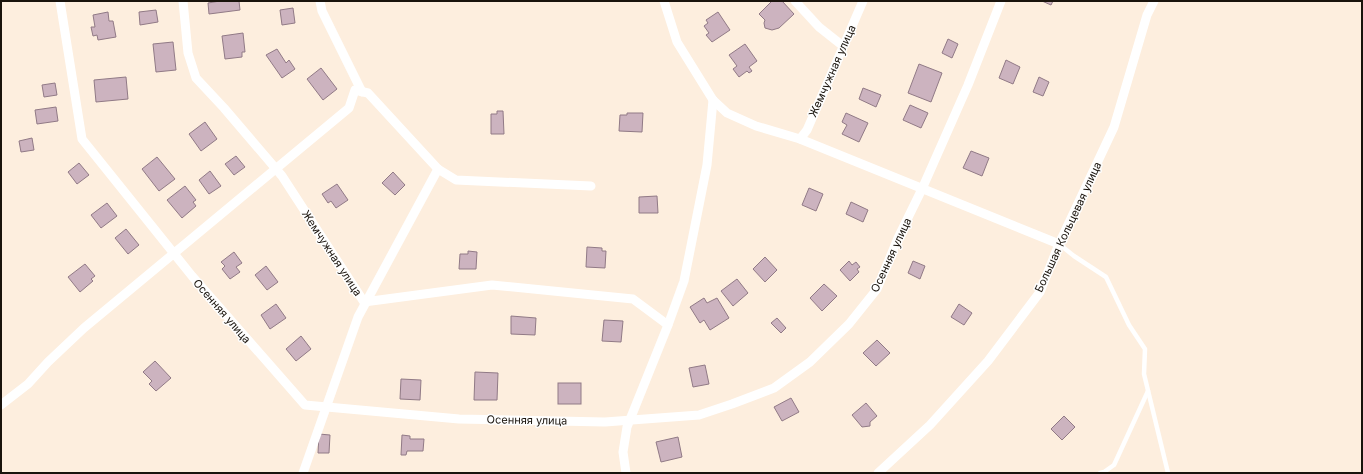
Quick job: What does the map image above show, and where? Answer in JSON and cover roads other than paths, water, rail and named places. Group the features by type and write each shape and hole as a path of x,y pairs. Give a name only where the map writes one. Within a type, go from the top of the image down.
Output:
{"street":[{"name":"Осенняя улица","path":"60,1 82,139 197,282 305,405 459,419 605,422 699,415 774,388 810,362 849,324 877,289 898,238 922,189 968,85 1001,1"},
{"name":"Жемчужная улица","path":"183,1 188,53 196,78 224,108 282,176 364,302 492,286 633,299 668,325"},
{"path":"320,1 322,11 362,92"},
{"path":"664,1 677,42 713,100 727,113 756,126 800,139 1059,244"},
{"path":"795,1 819,27 843,46"},
{"name":"Жемчужная улица","path":"800,139 806,130 863,1"},
{"name":"Большая Кольцевая улица","path":"878,473 930,424 988,361 1040,292 1059,244 1114,127 1147,16 1154,1"},
{"path":"1,405 28,384 48,362 84,328 349,108 355,90 368,93 438,169 456,180 591,186"},
{"path":"626,473 623,452 627,426 668,325 684,281 707,165 713,100"},
{"path":"303,473 358,317 438,169"}],"lane":[{"path":"1059,244 1074,256 1106,277 1129,325 1145,349 1144,374 1168,473"},
{"path":"1100,473 1114,465 1148,391"}]}
